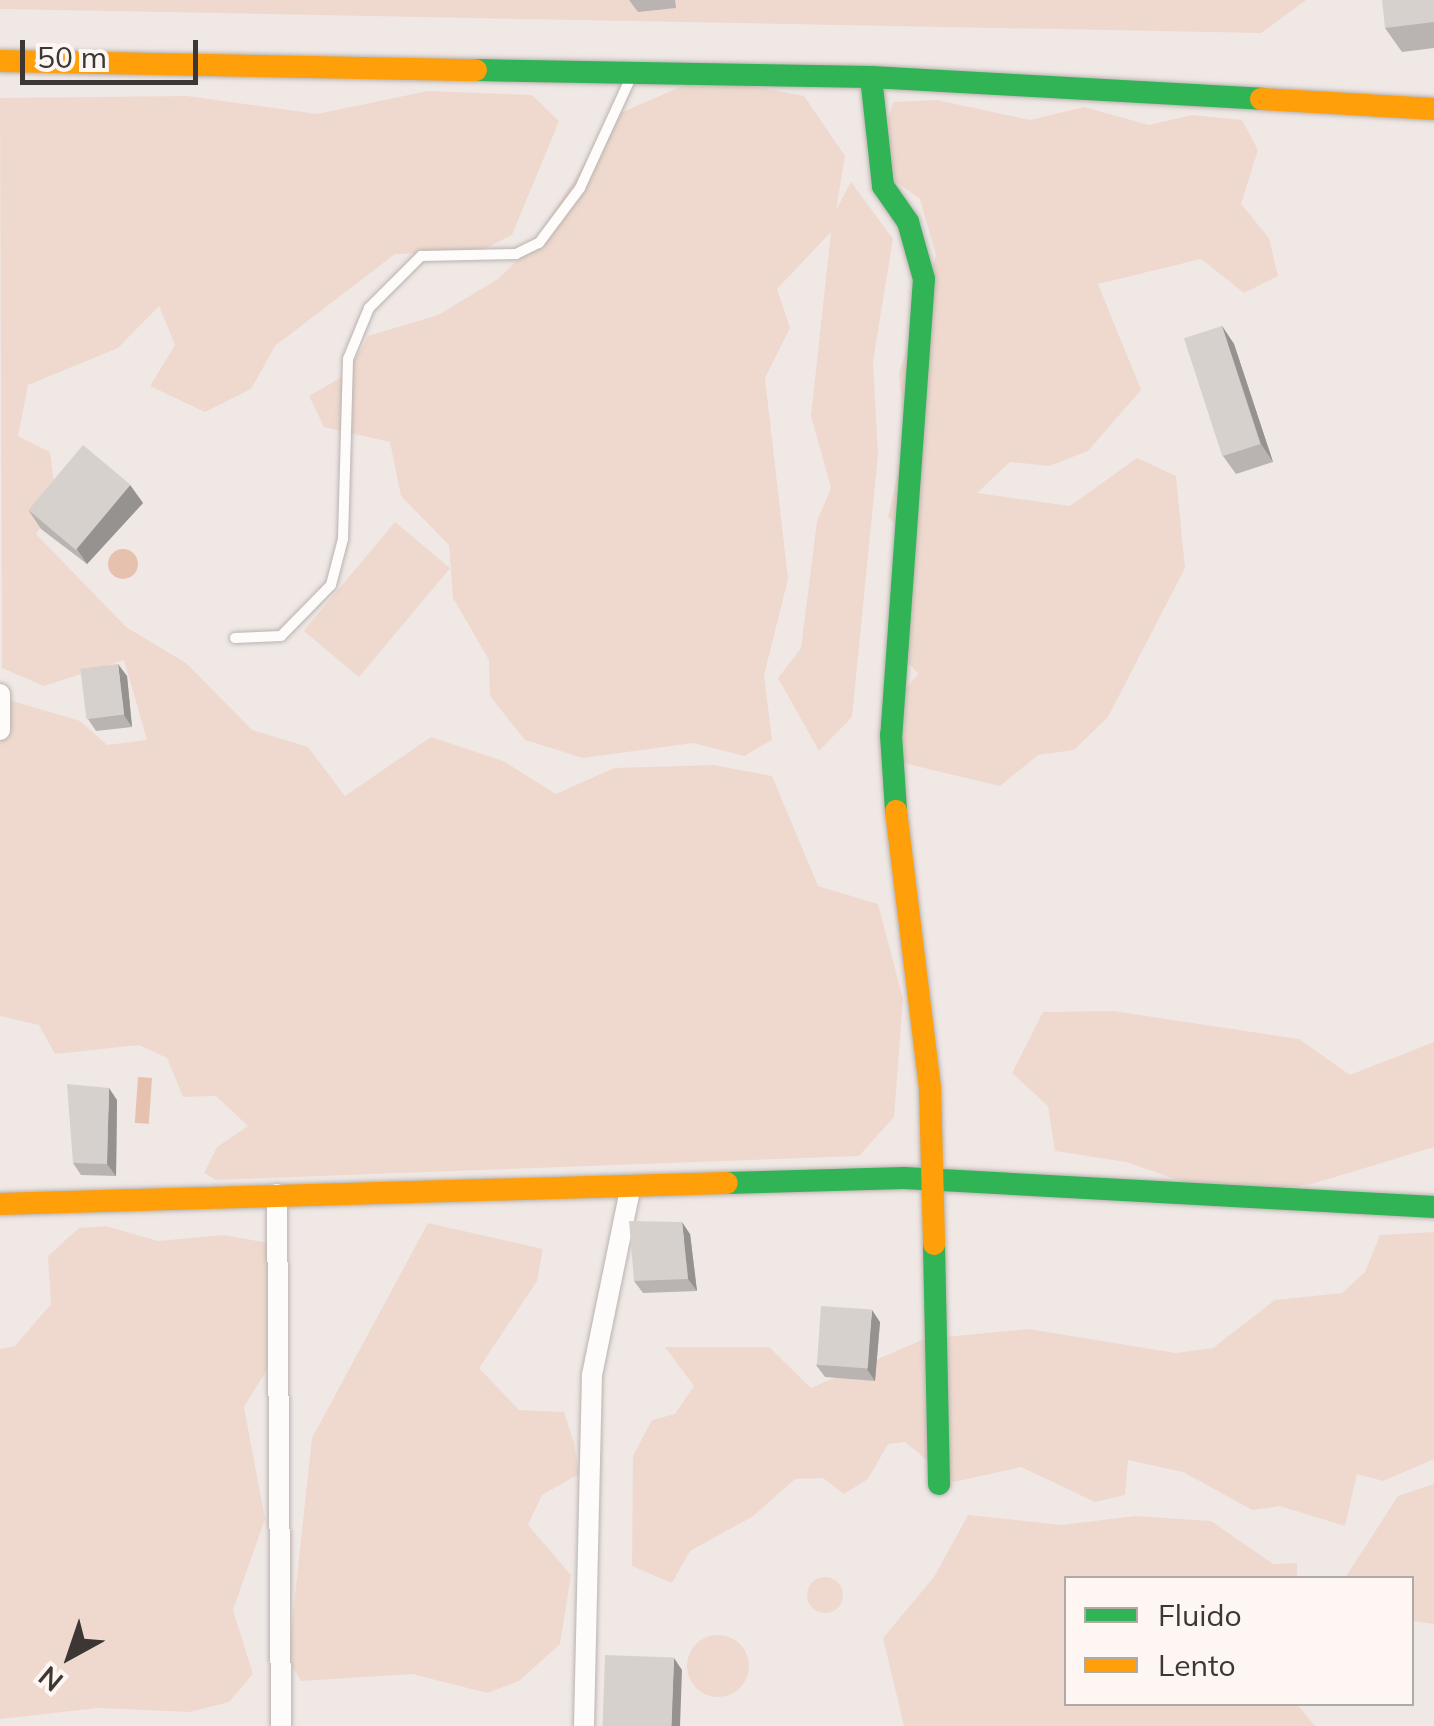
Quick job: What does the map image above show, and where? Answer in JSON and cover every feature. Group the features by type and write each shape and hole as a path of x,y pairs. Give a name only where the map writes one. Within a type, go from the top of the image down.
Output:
{"street":[{"path":"0,61 632,76 870,77 1434,108"},
{"path":"870,77 883,186 908,222 924,279 891,735 932,1180 939,1484"},
{"path":"0,694 0,730"},
{"path":"0,1204 932,1180 1434,1207"},
{"path":"584,1726 592,1375 632,1186"},
{"path":"277,1194 281,1726"}],"lane":[{"path":"236,638 281,636 331,585 348,474 348,359 369,308 420,256 516,254 539,243 580,188 632,76"}],"shaded area":[{"path":"0,0 1306,0 1261,33 0,9"},
{"path":"703,77 804,96 845,156 836,210 851,182 893,239 873,361 878,455 852,717 819,751 778,678 801,648 817,521 831,488 811,416 831,232 777,289 790,328 765,378 788,579 764,675 772,740 744,756 693,743 583,758 525,740 490,696 489,660 453,598 449,545 401,496 390,442 324,427 309,396 347,374 368,336 438,315 498,279 532,245 616,115"},
{"path":"428,91 532,95 559,121 512,235 480,251 395,254 275,346 251,389 205,412 150,386 175,345 159,306 118,348 28,385 18,436 50,452 57,504 36,534 126,627 186,663 252,730 308,747 345,796 431,737 503,761 556,794 614,768 713,765 772,776 818,886 878,904 903,999 894,1117 859,1156 216,1180 204,1173 217,1147 248,1126 216,1096 183,1097 167,1058 139,1045 55,1054 39,1025 0,1016 0,720 9,700 80,721 107,745 147,740 124,660 44,686 2,668 0,98 187,96 317,114"},
{"path":"937,100 1030,120 1084,107 1149,125 1192,115 1242,120 1258,150 1241,204 1269,238 1278,276 1244,293 1201,259 1098,284 1141,390 1088,451 1049,466 1010,462 977,493 1070,506 1137,458 1176,476 1185,568 1108,717 1074,750 1038,755 1000,786 899,762 897,699 918,674 891,642 916,545 888,517 905,442 899,373 936,255 920,199 875,167 893,102"},
{"path":"395,522 450,568 359,677 304,631"},
{"path":"123,549 134,553 138,564 134,575 123,579 112,575 108,564 112,553"},
{"path":"1113,1011 1299,1039 1350,1075 1434,1042 1434,1147 1312,1184 1222,1195 1126,1162 1055,1151 1048,1106 1012,1073 1043,1012"},
{"path":"138,1077 152,1078 149,1124 135,1123"},
{"path":"428,1223 543,1249 537,1281 479,1368 519,1410 564,1412 574,1443 579,1474 542,1495 528,1525 571,1575 560,1644 519,1681 487,1693 412,1674 301,1681 288,1660 312,1438"},
{"path":"106,1226 158,1241 224,1235 274,1244 278,1352 244,1407 265,1519 233,1610 253,1674 229,1702 190,1712 98,1708 0,1719 0,1349 15,1346 51,1304 48,1256 79,1228"},
{"path":"1434,1232 1434,1459 1383,1481 1357,1474 1345,1526 1280,1506 1252,1510 1183,1472 1128,1460 1125,1495 1095,1502 1021,1467 954,1482 905,1442 888,1444 868,1479 844,1494 823,1478 795,1479 752,1517 690,1551 672,1583 632,1566 633,1456 652,1420 675,1414 694,1386 665,1347 769,1347 811,1388 924,1339 1028,1329 1176,1353 1213,1348 1275,1300 1342,1293 1365,1272 1380,1235"},
{"path":"1434,1484 1434,1624 1414,1621 1414,1576 1346,1576 1398,1496"},
{"path":"968,1515 1062,1525 1135,1516 1211,1521 1273,1564 1297,1563 1297,1576 1064,1576 1064,1706 1299,1706 1315,1726 904,1726 883,1638 934,1577"},
{"path":"825,1577 838,1582 843,1595 838,1608 825,1613 812,1608 807,1595 812,1582"},
{"path":"718,1635 740,1644 749,1666 740,1688 718,1697 696,1688 687,1666 696,1644"}],"building":[{"path":"1382,0 1434,0 1434,22 1385,28"},
{"path":"1222,326 1260,444 1222,456 1184,338"},
{"path":"83,445 130,485 76,550 28,510"},
{"path":"118,664 124,715 86,719 80,669"},
{"path":"67,1084 109,1088 107,1164 73,1163"},
{"path":"629,1221 682,1222 688,1279 634,1281"},
{"path":"821,1306 872,1310 868,1368 817,1365"},
{"path":"605,1655 674,1657 672,1726 603,1726"}],"traffic: fast":[{"path":"476,70 871,77 1261,99"},
{"path":"871,77 883,186 908,222 924,279 891,735 896,811"},
{"path":"727,1183 904,1178 1434,1207"},
{"path":"934,1244 939,1484"}],"traffic: slow":[{"path":"0,61 476,70"},
{"path":"1261,99 1434,109"},
{"path":"896,811 930,1088 934,1244"},
{"path":"0,1204 727,1183"}]}
